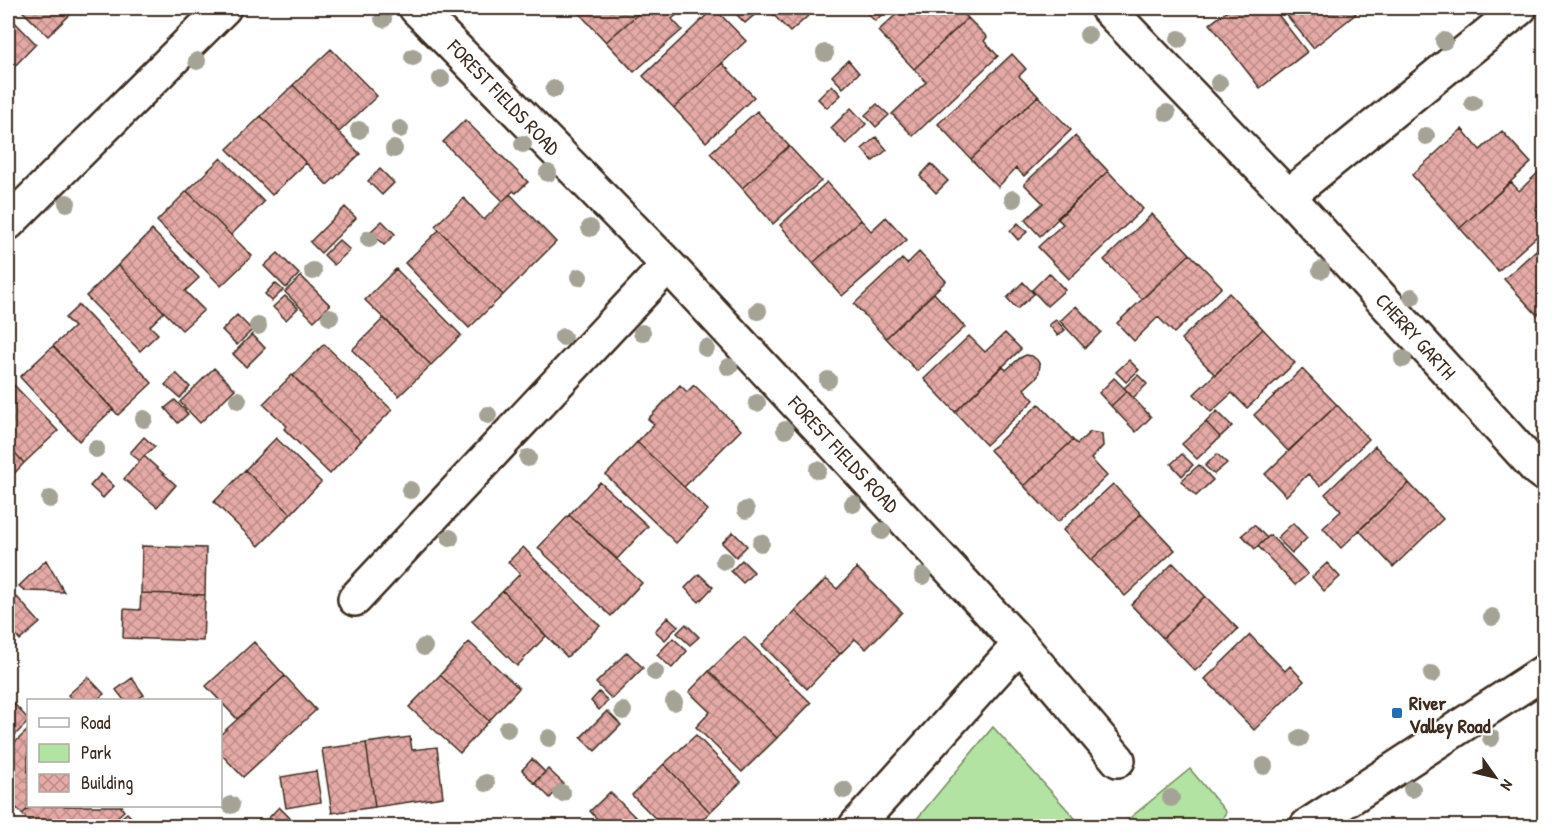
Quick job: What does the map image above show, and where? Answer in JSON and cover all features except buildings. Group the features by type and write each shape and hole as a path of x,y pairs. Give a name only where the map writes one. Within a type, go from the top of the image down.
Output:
{"street":[{"path":"8,223 224,8"},
{"name":"FOREST FIELDS ROAD","path":"416,8 668,265 1020,644 1118,760"},
{"name":"CHERRY GARTH","path":"1107,8 1288,196 1531,462 1545,474"},
{"path":"1288,196 1520,8"},
{"path":"354,599 668,265"},
{"path":"856,826 1020,644"},
{"path":"1307,826 1545,672"}],"green space":[{"path":"993,727 1082,826 911,826"},
{"path":"1190,769 1226,812 1218,826 1120,826"}],"place":[{"name":"River Valley Road","path":"1397,713"}]}
